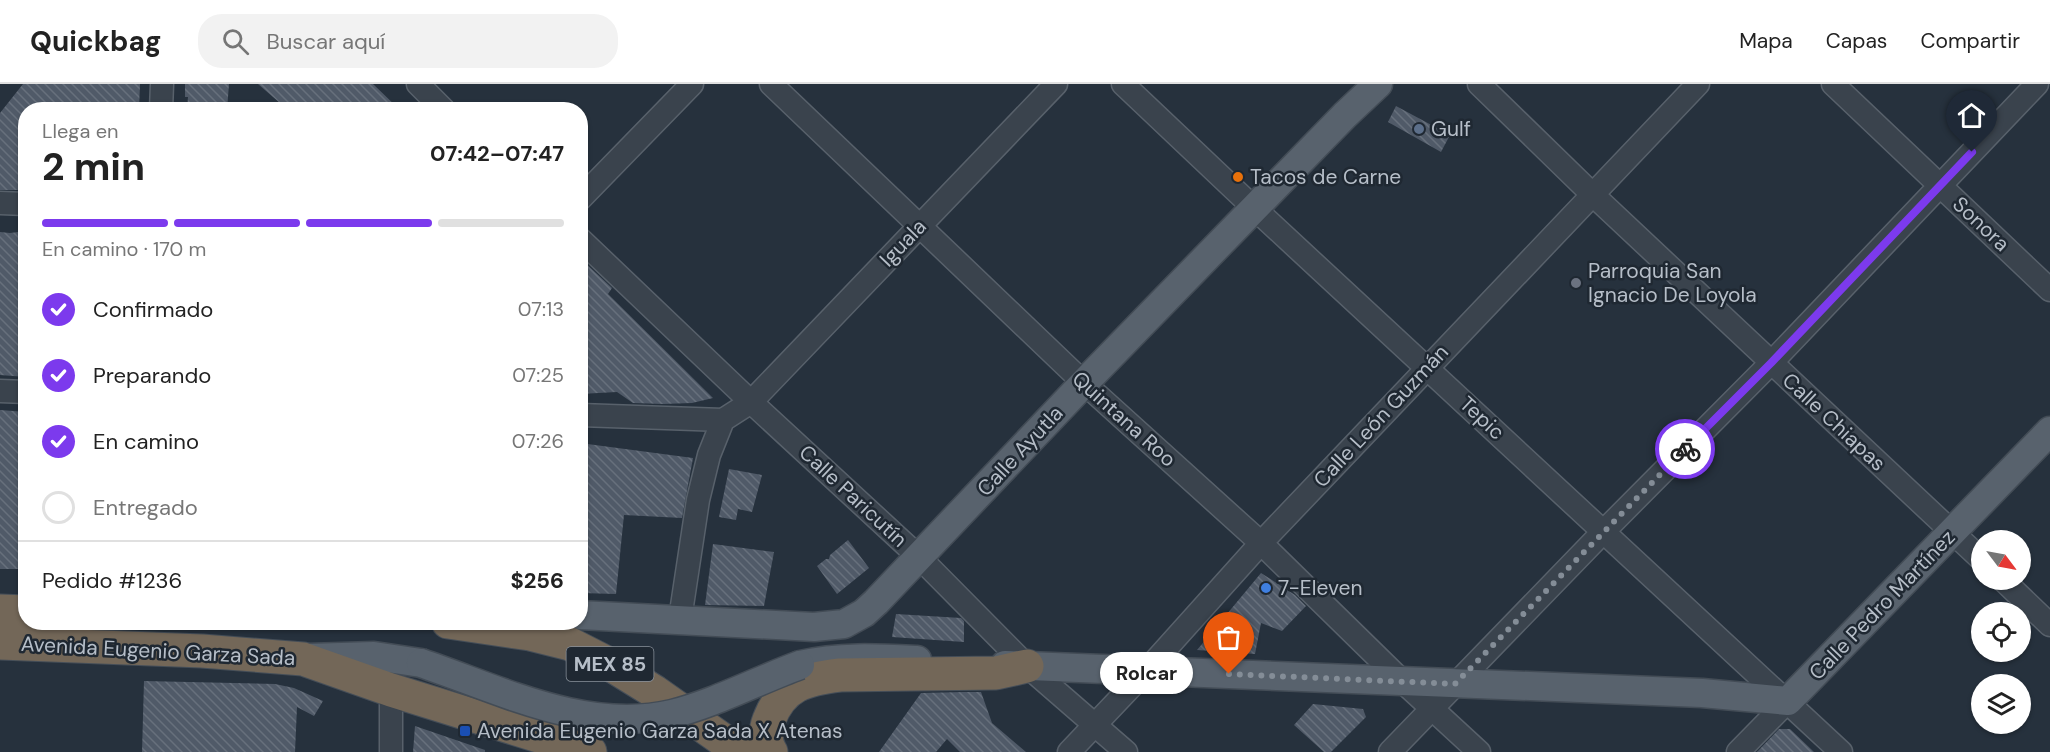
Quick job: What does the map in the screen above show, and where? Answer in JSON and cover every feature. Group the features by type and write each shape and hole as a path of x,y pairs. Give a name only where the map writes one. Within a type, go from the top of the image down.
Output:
{"highway":[{"name":"Avenida Eugenio Garza Sada","path":"0,612 18,612"},
{"name":"MEX 85","path":"501,630 549,638 587,652 655,692 740,752"},
{"name":"Avenida Eugenio Garza Sada","path":"0,643 202,651 303,659 569,748"},
{"path":"771,752 766,736 767,723 772,711 787,691 801,683 819,677 840,675 996,673 1027,666"}],"main road":[{"name":"Calle Ayutla","path":"588,615 814,627 844,624 864,614 920,558 1084,383 1378,84"},
{"name":"Calle Pedro Martínez","path":"1788,701 2050,431"},
{"path":"303,659 374,656 421,663 555,708 615,720 644,719 674,714 800,665 829,659 861,657 1728,695 1788,701"},
{"path":"1653,692 1671,680 1754,684 1761,676"}],"street":[{"path":"161,102 162,84"},
{"path":"418,84 436,102"},
{"path":"588,191 692,84"},
{"name":"Quintana Roo","path":"771,84 1084,383 1261,543 1402,681 1479,752"},
{"name":"Iguala","path":"723,420 751,402 1056,84"},
{"name":"Tepic","path":"1124,84 1254,208 1841,752"},
{"name":"Calle Chiapas","path":"1479,84 1592,194 1971,550"},
{"name":"Calle León Guzmán","path":"1068,752 1146,671 1261,543 1698,84"},
{"name":"Sonora","path":"1833,84 2050,290"},
{"path":"1390,752 1771,363 2037,84"},
{"path":"0,202 18,203"},
{"name":"Calle Paricutín","path":"588,247 751,402 920,558 1027,666 1126,752"},
{"path":"0,391 18,392"},
{"path":"588,415 723,420 709,455 698,500 680,619"},
{"path":"2013,590 2050,625"},
{"path":"391,690 391,752"},
{"name":"Calle Pedro Martínez","path":"1738,752 1788,701"}],"building":[{"path":"23,84 140,84 139,102 18,102 18,190 0,190 0,113"},
{"path":"185,84 229,84 228,102 188,102 188,97 185,97"},
{"path":"258,84 373,84 392,102 279,102"},
{"name":"Gulf","path":"1396,106 1450,135 1441,152 1388,122"},
{"path":"0,232 18,232 18,376 0,375"},
{"path":"588,266 612,288 608,294 713,398 692,403 633,403 617,392 588,394"},
{"path":"0,410 18,411 18,569 0,569"},
{"path":"588,444 693,458 682,518 624,515 616,594 588,593"},
{"path":"729,469 762,475 752,512 738,509 736,520 719,517"},
{"path":"848,540 869,568 837,594 817,566 829,559 830,555"},
{"path":"713,544 774,552 764,606 705,605"},
{"path":"1261,573 1295,595 1306,606 1282,631 1261,623 1255,654 1197,650"},
{"path":"896,614 961,618 964,621 964,642 892,637"},
{"path":"144,681 275,684 294,688 323,701 314,716 297,707 295,752 142,752"},
{"path":"981,692 992,723 1026,752 960,752 947,739 936,752 879,752 921,693"},
{"path":"1313,704 1363,709 1366,717 1331,752 1324,752 1294,725"},
{"path":"415,726 485,750 485,752 413,752"},
{"path":"1779,729 1790,729 1814,752 1757,752"}],"way so far":[{"path":"1229,674 1455,684 1685,449"}],"place":[{"name":"Gulf","path":"1419,129"},
{"name":"Tacos de Carne","path":"1238,177"},
{"name":"Parroquia San Ignacio De Loyola","path":"1576,283"},
{"name":"7-Eleven","path":"1266,588"},
{"name":"Rolcar","path":"1229,674"},
{"name":"Avenida Eugenio Garza Sada X Atenas","path":"465,731"}],"route":[{"path":"1685,449 1771,363 1972,152"}]}
